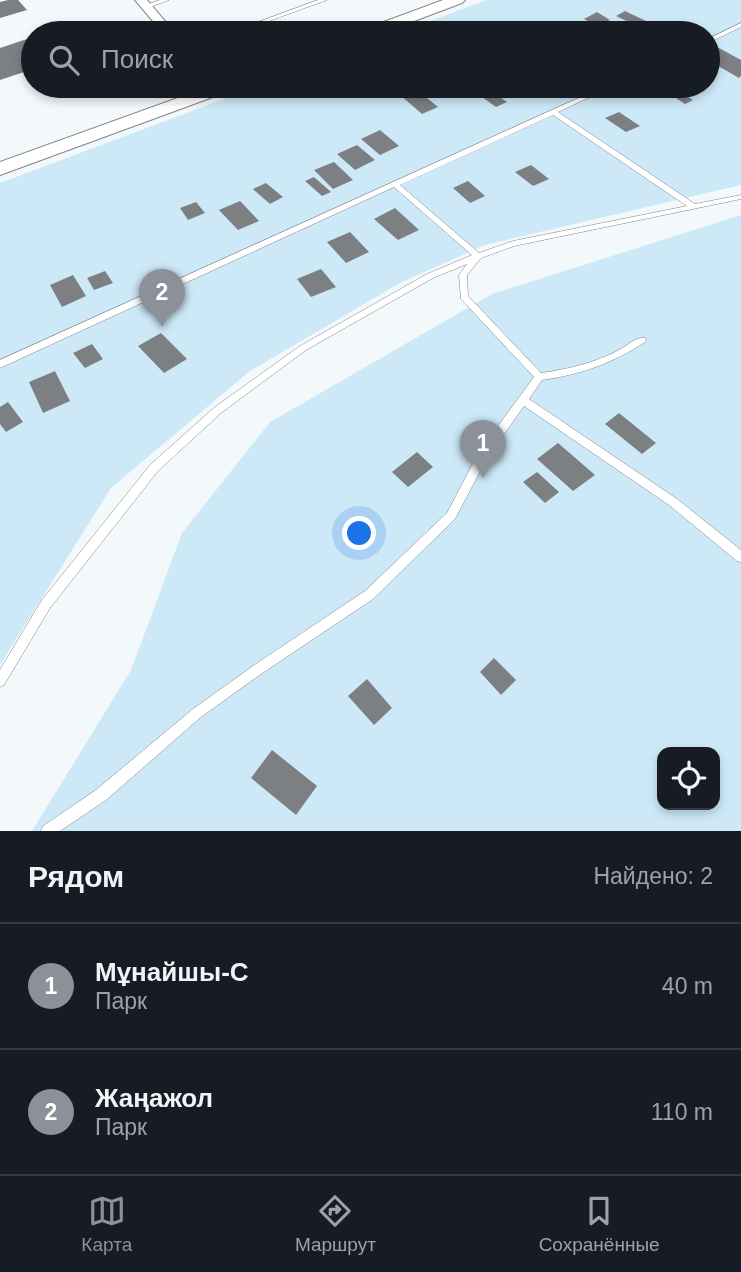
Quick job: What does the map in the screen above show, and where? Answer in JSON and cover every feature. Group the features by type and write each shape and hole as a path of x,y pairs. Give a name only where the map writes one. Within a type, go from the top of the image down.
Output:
{"street":[{"path":"400,21 457,0"},
{"path":"144,3 159,21"},
{"path":"0,169 189,98"}],"lane":[{"path":"144,3 166,0"},
{"path":"265,21 324,0"},
{"path":"720,35 741,25"},
{"path":"0,364 584,98"},
{"path":"553,112 694,207"},
{"path":"395,184 478,256"},
{"path":"0,681 46,604 154,468 218,410 303,348 430,276 478,256 513,244 741,197"},
{"path":"478,256 463,275 464,297 539,377"},
{"path":"48,831 101,795 217,699 369,595 451,516 483,455 539,377 580,371 611,360 642,340"},
{"path":"523,400 673,502 741,557"}],"shaded area":[{"path":"486,0 741,0 741,185 485,245 400,283 250,371 111,488 0,665 0,183 227,98 720,98 720,21 430,21"},
{"path":"741,215 741,831 32,831 131,670 182,533 270,422 492,294"}],"building":[{"path":"18,0 27,10 0,18 0,2"},
{"path":"625,11 646,21 626,21 616,16"},
{"path":"597,12 610,20 588,21 584,19"},
{"path":"21,41 21,73 0,80 0,48"},
{"path":"720,49 741,60 739,78 720,67"},
{"path":"403,98 427,98 438,107 422,114"},
{"path":"483,98 501,98 507,102 496,107"},
{"path":"676,98 693,100 685,104"},
{"path":"619,112 640,126 626,132 605,118"},
{"path":"380,130 399,146 380,155 361,139"},
{"path":"357,145 375,160 355,170 337,154"},
{"path":"334,162 353,180 333,189 314,170"},
{"path":"531,165 549,179 533,186 515,172"},
{"path":"314,177 331,192 322,196 305,181"},
{"path":"468,181 485,196 470,203 453,188"},
{"path":"266,183 283,197 270,204 253,189"},
{"path":"240,201 259,221 238,230 219,210"},
{"path":"196,202 205,213 188,220 180,208"},
{"path":"395,208 419,230 398,240 374,219"},
{"path":"350,232 369,252 346,263 327,242"},
{"path":"321,269 336,287 311,297 297,279"},
{"path":"105,271 113,283 94,290 87,278"},
{"path":"73,275 86,296 62,307 50,285"},
{"path":"161,333 187,359 164,373 138,346"},
{"path":"92,344 103,359 85,368 73,353"},
{"path":"55,371 70,401 43,413 29,382"},
{"path":"8,402 23,422 6,432 0,424 0,407"},
{"path":"619,413 656,443 642,454 605,424"},
{"path":"558,443 595,475 573,491 537,459"},
{"path":"417,452 433,467 408,487 392,472"},
{"path":"537,472 559,492 545,503 523,482"},
{"path":"494,658 516,680 501,695 480,672"},
{"path":"367,679 392,708 374,725 348,696"},
{"path":"272,750 317,786 296,815 251,778"}],"place":[{"name":"Жаңажол","path":"162,327"},
{"name":"Мұнайшы-С","path":"483,478"}]}
